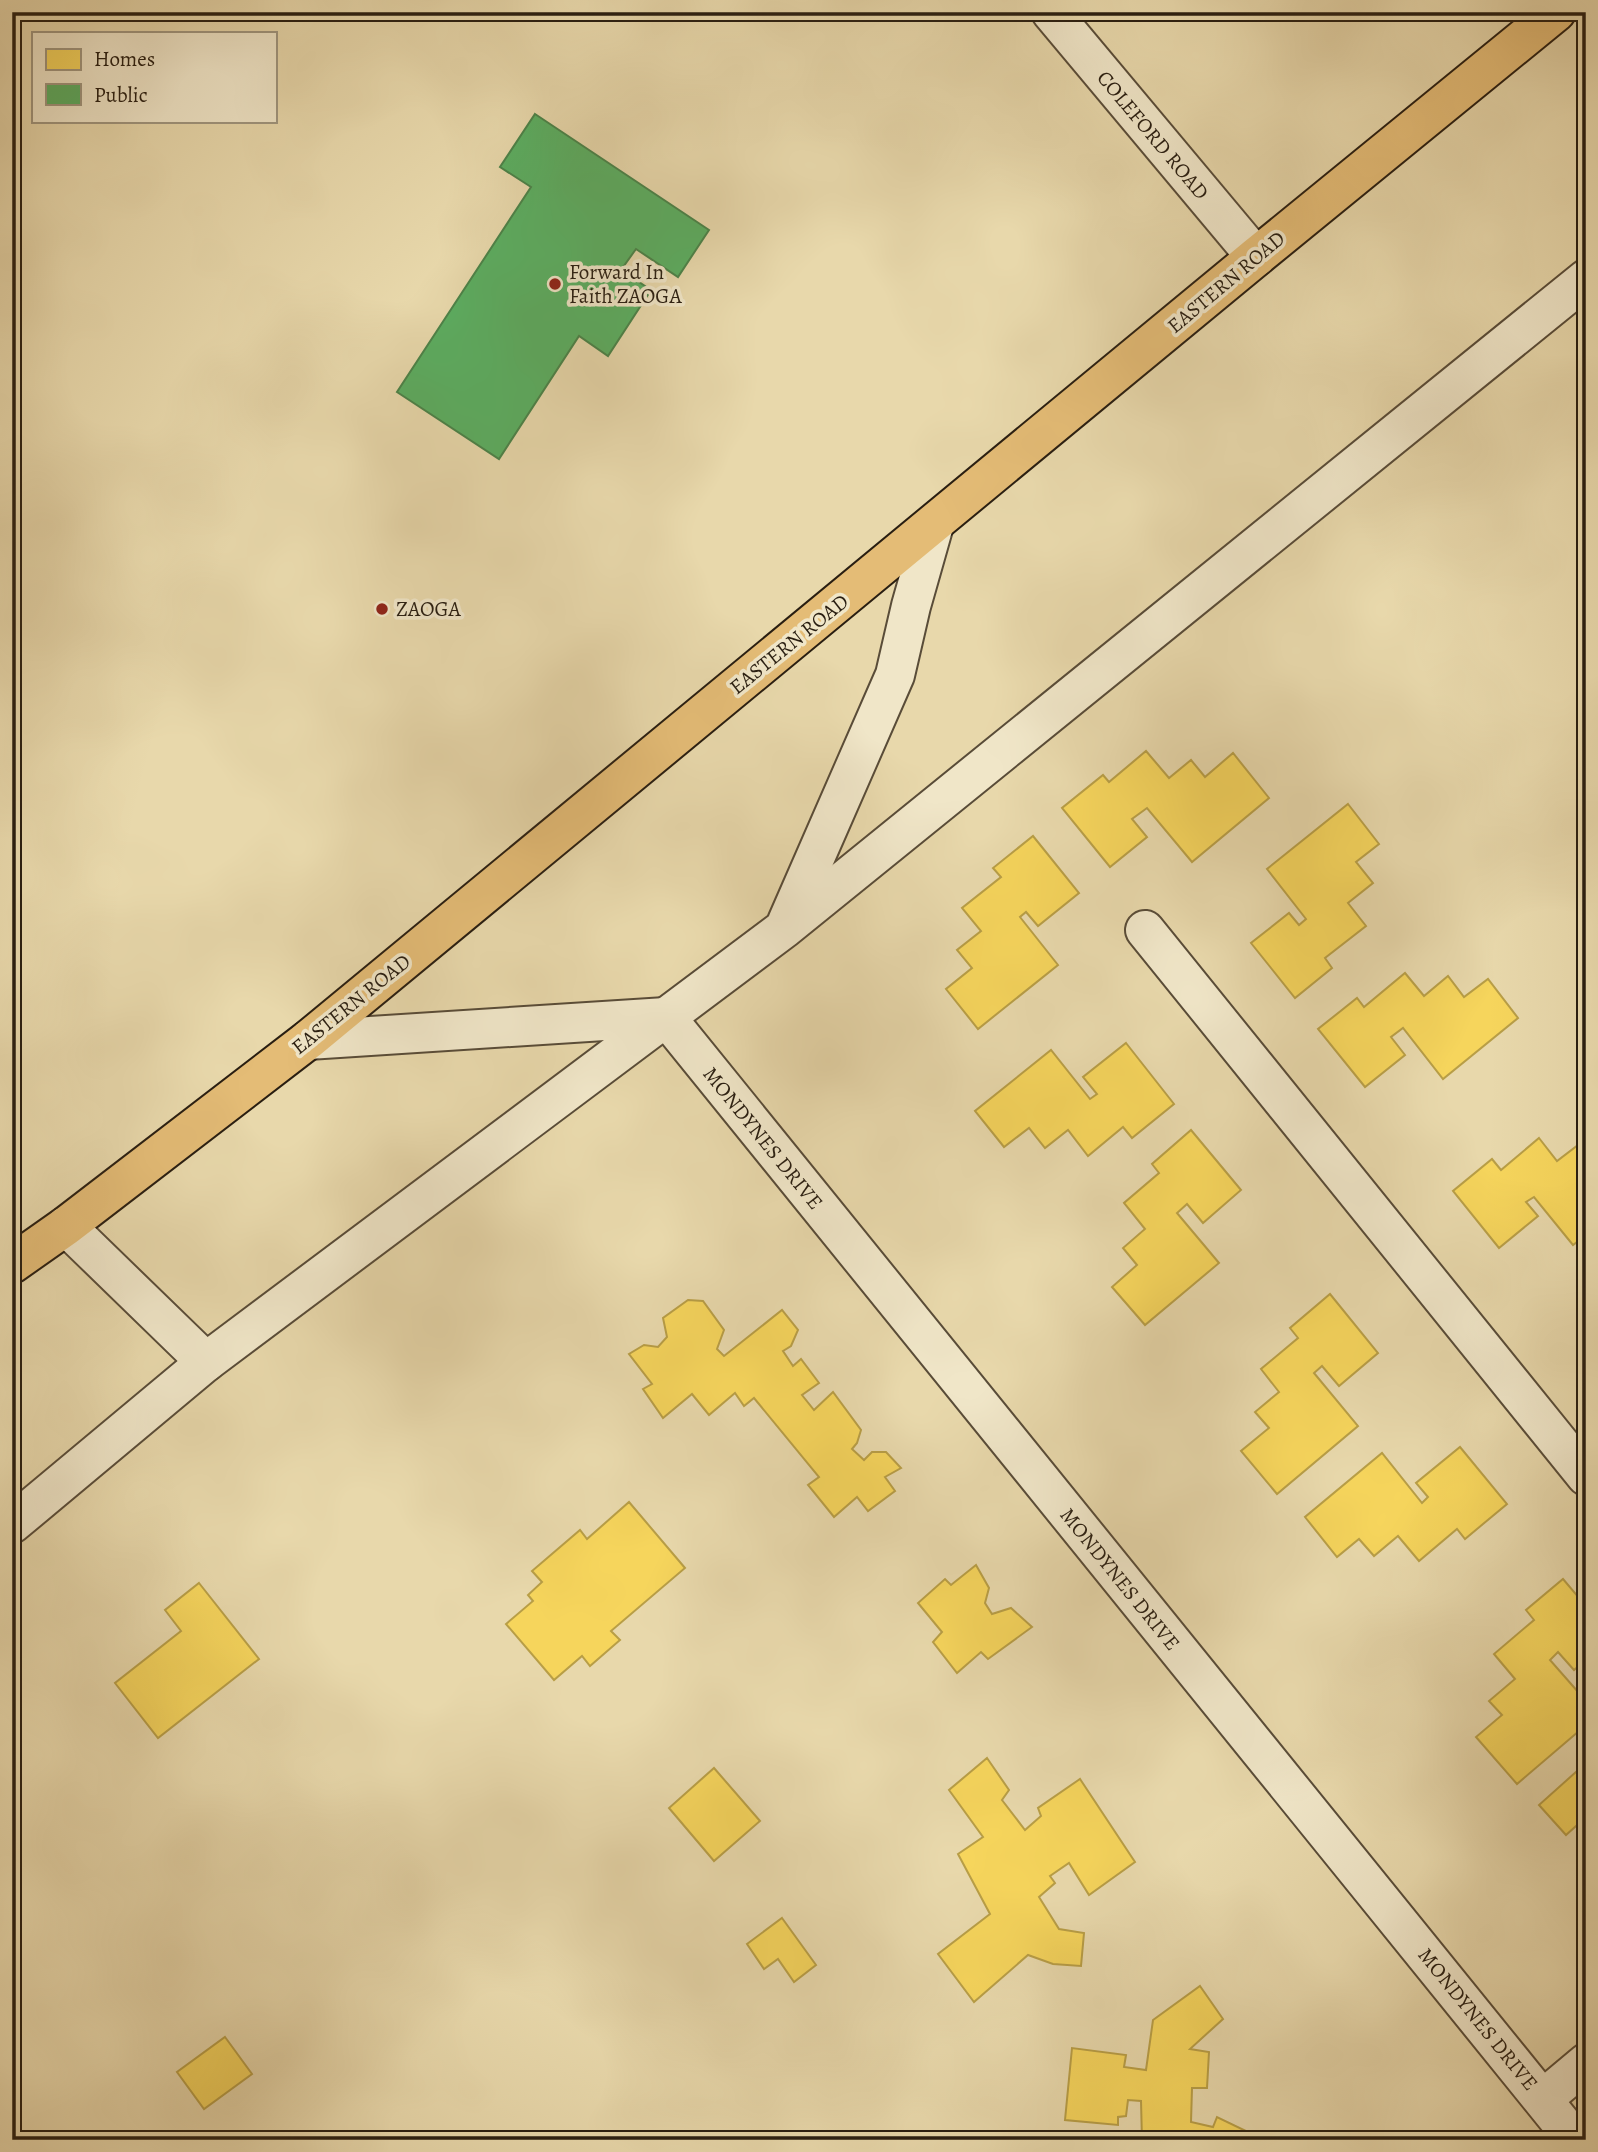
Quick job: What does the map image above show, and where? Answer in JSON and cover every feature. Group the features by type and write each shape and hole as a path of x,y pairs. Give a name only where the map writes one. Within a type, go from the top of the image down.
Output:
{"main road":[{"name":"EASTERN ROAD","path":"12,1264 66,1226 308,1040 1556,12"}],"street":[{"name":"COLEFORD ROAD","path":"1051,12 1256,257"},
{"path":"12,1524 206,1362 785,928 1586,279"},
{"path":"785,928 895,675 934,525"},
{"path":"1145,930 1586,1476"},
{"path":"308,1040 666,1017"},
{"name":"MONDYNES DRIVE","path":"666,1017 1575,2140"},
{"path":"66,1226 206,1362"},
{"path":"1543,2099 1586,2063"}],"building: Homes":[{"path":"1146,751 1169,778 1191,760 1205,777 1233,753 1269,798 1192,862 1147,808 1132,819 1147,837 1110,867 1062,808 1103,775 1109,782"},
{"path":"1348,804 1379,844 1356,862 1373,883 1348,903 1366,926 1325,958 1332,968 1295,998 1251,943 1289,913 1299,925 1306,919 1267,869"},
{"path":"1033,836 1079,893 1038,926 1026,912 1020,917 1058,965 978,1029 946,989 972,968 957,950 981,931 962,908 1001,877 993,868"},
{"path":"1405,973 1424,996 1448,976 1464,997 1488,979 1518,1018 1443,1079 1403,1028 1391,1037 1405,1055 1365,1087 1318,1029 1357,998 1364,1007"},
{"path":"1126,1043 1174,1104 1132,1138 1123,1127 1088,1156 1068,1130 1045,1148 1029,1128 1004,1147 975,1111 1051,1050 1090,1099 1097,1094 1083,1077"},
{"path":"1191,1130 1241,1190 1203,1223 1187,1204 1177,1213 1219,1263 1145,1325 1112,1287 1137,1265 1123,1248 1145,1229 1124,1203 1159,1173 1152,1164"},
{"path":"1539,1138 1557,1161 1582,1142 1586,1147 1586,1235 1573,1245 1534,1197 1526,1202 1538,1216 1499,1248 1453,1191 1492,1159 1501,1170"},
{"path":"1330,1294 1378,1353 1339,1386 1322,1366 1314,1373 1358,1426 1277,1494 1241,1451 1269,1428 1255,1412 1279,1392 1261,1369 1298,1338 1290,1328"},
{"path":"688,1300 703,1301 724,1330 717,1349 724,1356 782,1310 798,1330 791,1346 783,1351 793,1366 801,1359 819,1383 802,1395 814,1410 833,1392 861,1430 852,1449 864,1460 872,1452 886,1452 901,1468 885,1477 895,1491 868,1511 857,1497 834,1517 808,1485 819,1477 754,1398 744,1406 735,1393 709,1415 692,1394 663,1418 643,1389 652,1384 629,1354 644,1345 658,1347 667,1337 663,1318"},
{"path":"1460,1447 1507,1504 1465,1539 1457,1529 1419,1561 1398,1536 1374,1556 1359,1539 1337,1557 1305,1517 1382,1453 1422,1503 1428,1497 1416,1483"},
{"path":"629,1502 685,1568 611,1631 620,1640 590,1666 582,1656 554,1680 506,1624 533,1601 528,1595 542,1582 532,1571 580,1530 587,1539"},
{"path":"976,1565 989,1588 985,1603 992,1614 1011,1608 1032,1627 988,1659 981,1652 957,1673 933,1642 942,1632 918,1603 945,1579 951,1585"},
{"path":"1563,1579 1586,1606 1586,1660 1574,1670 1558,1652 1550,1660 1586,1701 1586,1725 1517,1784 1476,1737 1502,1715 1489,1701 1515,1679 1494,1654 1534,1620 1526,1610"},
{"path":"199,1583 259,1659 158,1738 115,1683 181,1631 165,1610"},
{"path":"987,1758 1009,1790 1002,1800 1025,1830 1041,1816 1038,1808 1080,1779 1135,1862 1089,1895 1069,1863 1050,1876 1055,1883 1039,1897 1059,1929 1084,1933 1081,1966 1053,1964 1028,1955 974,2002 938,1954 990,1914 958,1854 983,1837 949,1790"},
{"path":"1586,1763 1586,1817 1566,1835 1539,1805"},
{"path":"714,1768 760,1821 714,1861 669,1808"},
{"path":"782,1918 816,1965 794,1982 778,1959 764,1969 747,1944"},
{"path":"1200,1986 1223,2019 1190,2049 1209,2052 1207,2088 1192,2088 1191,2122 1213,2127 1217,2117 1248,2132 1244,2140 1142,2140 1141,2101 1128,2100 1126,2116 1118,2117 1118,2125 1065,2120 1072,2048 1126,2055 1124,2067 1146,2070 1153,2020"},
{"path":"225,2037 252,2074 204,2109 177,2072"}],"building: Public":[{"name":"Forward In Faith ZAOGA","path":"535,114 709,230 678,277 636,249 621,270 651,290 608,356 579,336 499,459 397,392 531,187 500,167"}],"place":[{"name":"Forward In Faith ZAOGA","path":"555,284"},
{"name":"ZAOGA","path":"382,609"}]}
